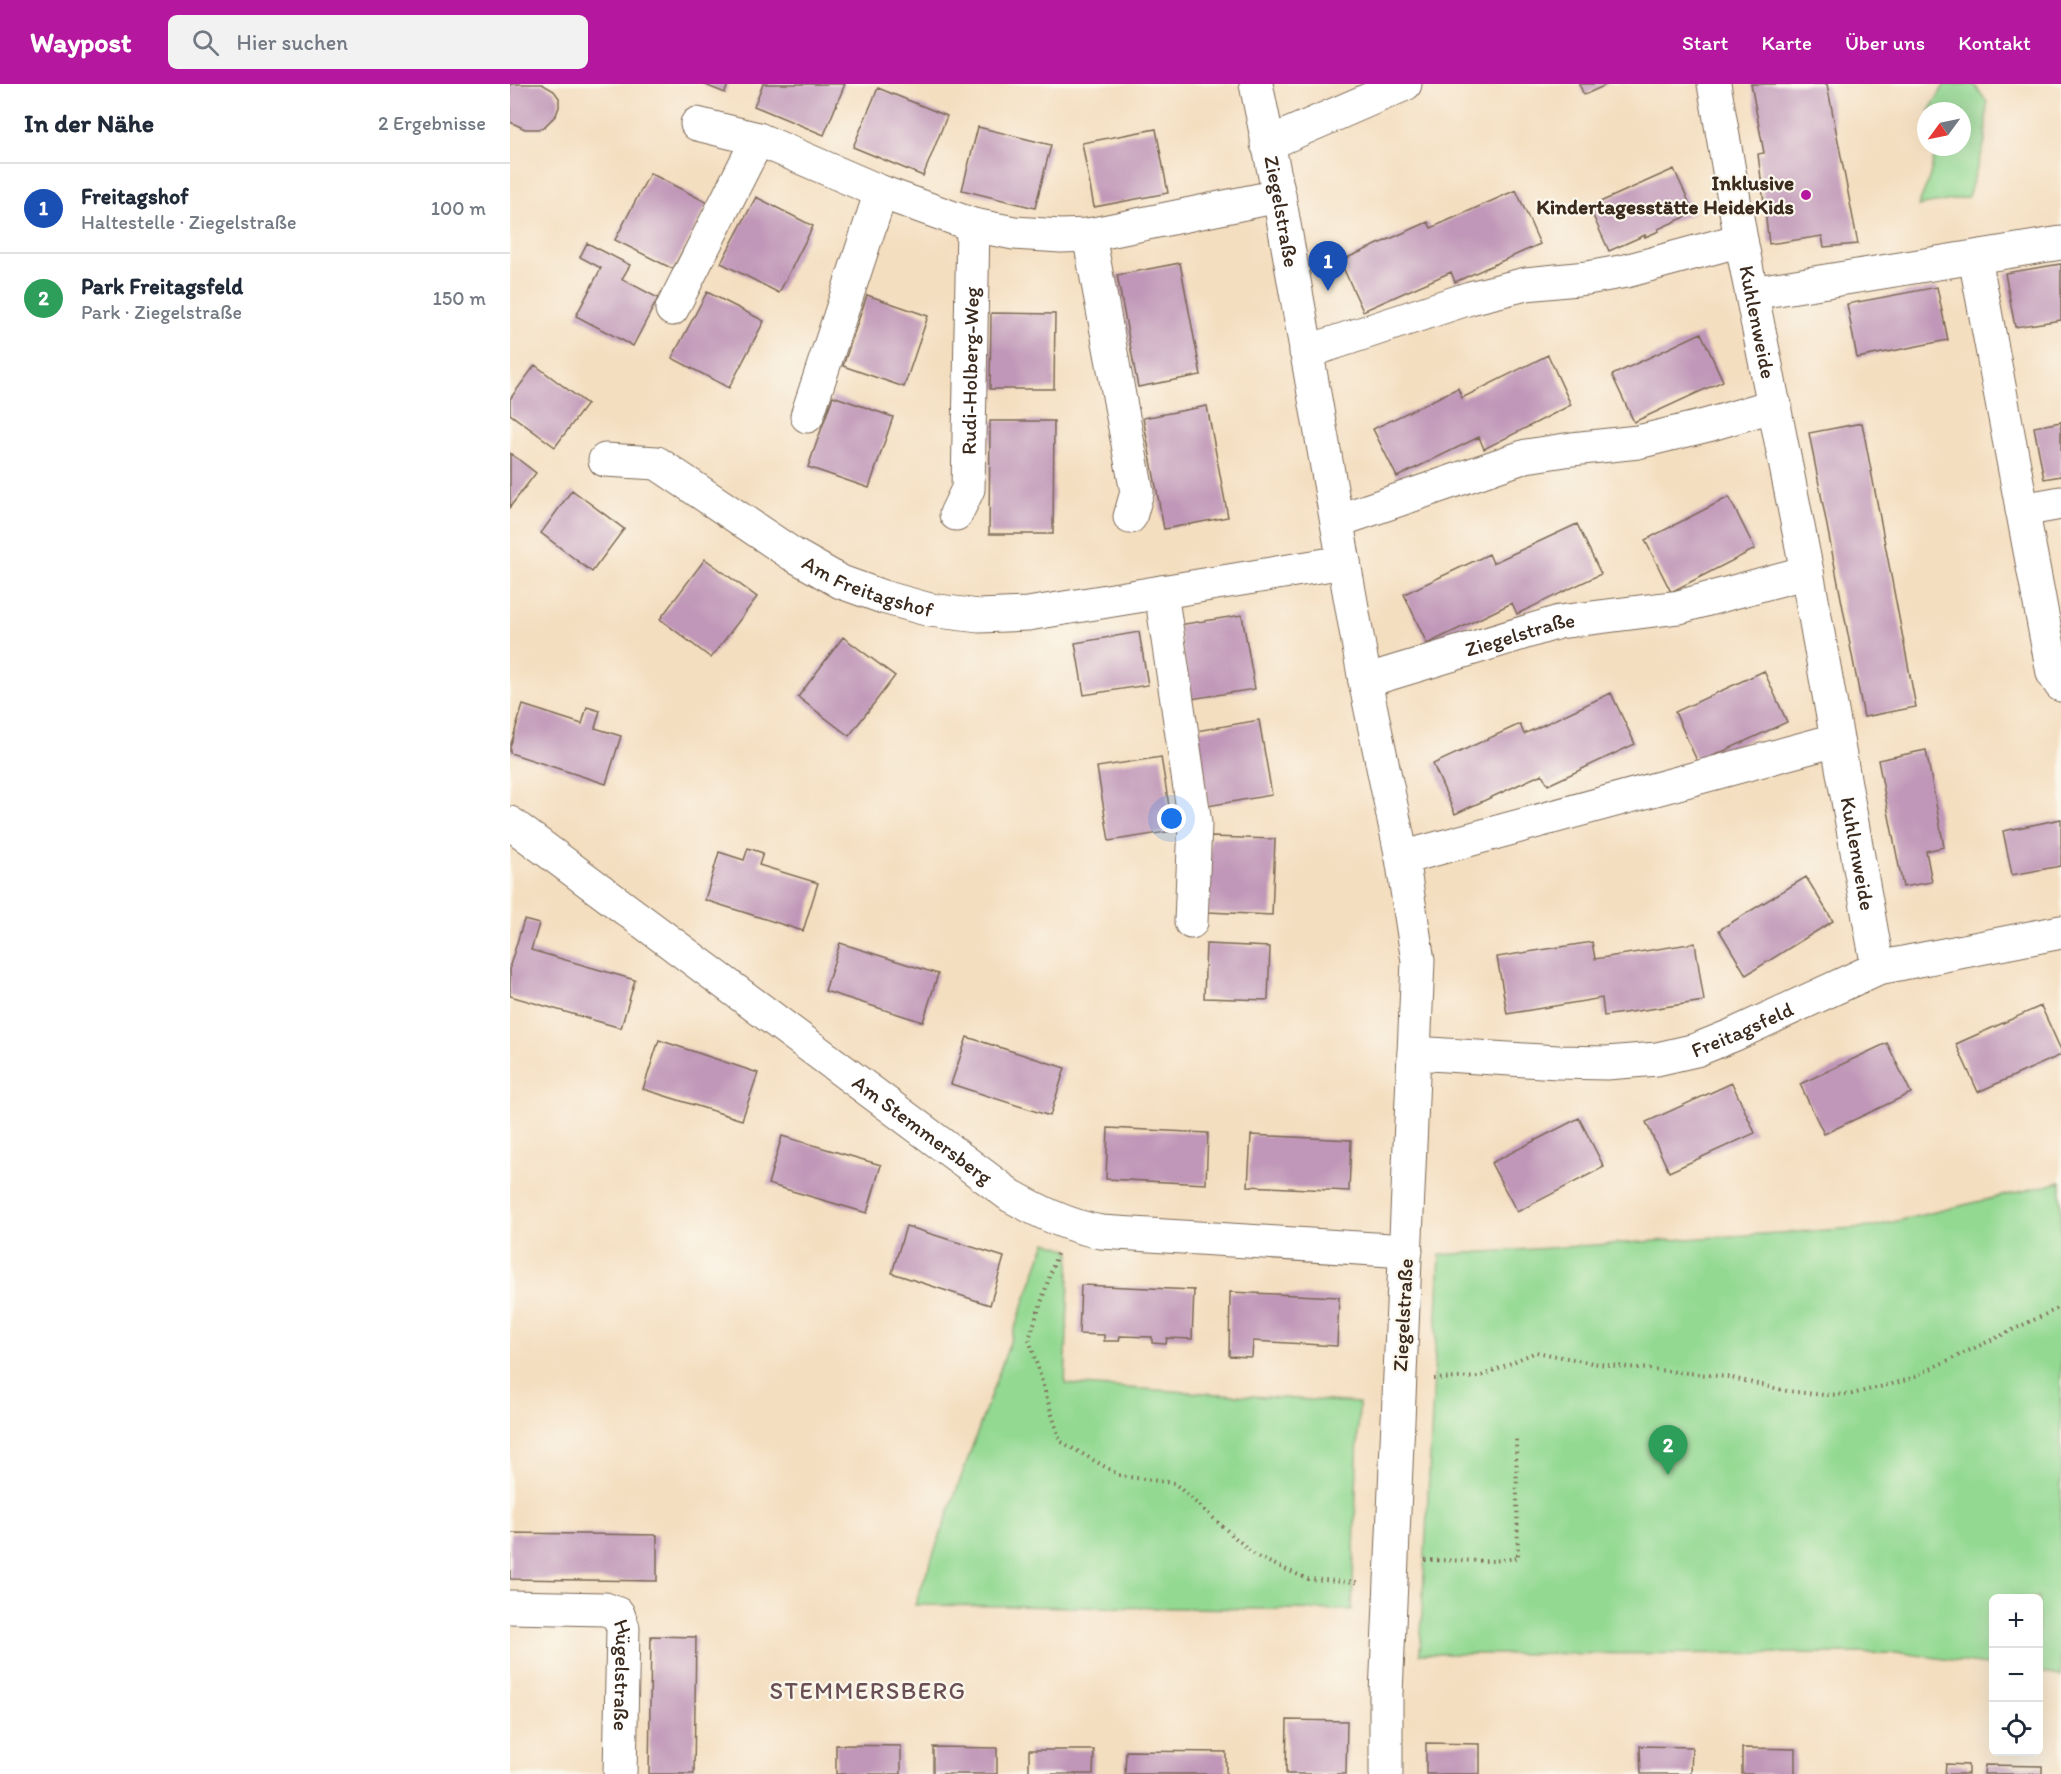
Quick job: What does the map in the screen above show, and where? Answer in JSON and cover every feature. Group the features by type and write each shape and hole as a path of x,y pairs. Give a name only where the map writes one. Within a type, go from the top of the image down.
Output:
{"street":[{"name":"Ziegelstraße","path":"1256,84 1279,196 1365,681 1402,858 1418,961 1386,1694 1386,1774"},
{"name":"Ziegelstraße","path":"1267,144 1405,84"},
{"name":"Kuhlenweide","path":"1714,84 1741,240 1807,572 1878,968"},
{"path":"697,124 758,139 881,192 973,225 1014,233 1089,235 1279,196"},
{"path":"672,309 758,139"},
{"path":"807,416 881,192"},
{"name":"Rudi-Holberg-Weg","path":"956,514 968,489 973,225"},
{"path":"1089,235 1137,492 1130,518"},
{"name":"Kuhlenweide","path":"1306,352 1470,298 1526,284 1587,278 1626,271 1741,240"},
{"path":"1752,293 2061,243"},
{"path":"1975,258 2053,674 2061,685"},
{"name":"Kuhlenweide","path":"1337,521 1526,456 1572,448 1638,442 1708,425 1775,405"},
{"name":"Am Freitagshof","path":"605,460 657,463 792,554 841,582 930,610 979,616 1028,614 1344,562"},
{"path":"2022,510 2061,503"},
{"name":"Ziegelstraße","path":"1365,681 1559,622 1679,607 1807,572"},
{"path":"1161,592 1195,824 1191,922"},
{"path":"1402,858 1836,740"},
{"name":"Am Stemmersberg","path":"510,823 1011,1196 1042,1213 1083,1229 1101,1232 1406,1251"},
{"name":"Freitagsfeld","path":"1414,1053 1558,1062 1608,1063 1657,1059 1696,1050 1733,1035 1878,968 2061,932"},
{"name":"Hügelstraße","path":"510,1607 605,1609 618,1614 623,1628 620,1774"}],"path":[{"path":"1067,1223 1029,1339 1060,1441 1121,1476 1174,1483 1257,1557 1308,1579 1391,1571 1438,1561 1493,1561 1518,1558 1516,1437"},
{"path":"1434,1379 1479,1377 1536,1352 1598,1364 1728,1377 1786,1391 1824,1395 1852,1394 1907,1380 2061,1307"}],"green space":[{"path":"1945,84 1974,84 1987,102 1985,142 1968,197 1918,206 1929,179 1935,156 1971,156 1971,102 1934,102"},
{"path":"2061,1182 2061,1676 2043,1673 2043,1594 1989,1594 1989,1665 1902,1653 1420,1654 1440,1255 1872,1227"},
{"path":"1046,1242 1070,1250 1065,1384 1359,1403 1352,1610 915,1605"}],"building":[{"path":"510,84 542,84 554,91 559,98 556,115 544,127 538,129 525,129 510,122"},
{"path":"703,84 728,84 725,93"},
{"path":"763,84 845,84 824,135 754,106"},
{"path":"1579,84 1608,84 1584,95"},
{"name":"Inklusive Kindertagesstätte HeideKids","path":"1751,84 1827,84 1858,244 1824,247 1822,236 1769,244 1758,154 1764,153"},
{"path":"878,88 947,116 923,176 853,147"},
{"path":"978,127 1051,145 1035,208 962,190"},
{"path":"1156,129 1168,193 1094,207 1082,143"},
{"path":"1674,169 1694,213 1658,229 1659,231 1609,251 1589,207"},
{"path":"650,173 708,203 673,269 615,240"},
{"path":"1516,190 1540,244 1455,282 1451,272 1363,311 1340,261 1428,222 1431,228"},
{"path":"756,197 813,226 779,293 721,263"},
{"path":"587,243 630,265 622,279 658,298 633,346 576,316 601,268 580,257"},
{"path":"1180,263 1201,375 1138,387 1117,275"},
{"path":"2061,264 2061,320 2015,327 2005,273"},
{"path":"1937,287 1948,340 1857,358 1847,304"},
{"path":"707,292 764,321 729,388 672,358"},
{"path":"867,295 928,316 904,387 843,366"},
{"path":"991,313 1055,314 1054,389 990,389"},
{"path":"1701,333 1723,381 1634,422 1612,375"},
{"path":"1548,355 1571,405 1484,449 1479,437 1397,477 1373,429 1458,388 1462,398"},
{"path":"535,365 587,404 555,447 510,414 510,399"},
{"path":"833,396 893,417 869,488 808,467"},
{"path":"1207,406 1228,517 1164,529 1143,418"},
{"path":"990,421 1054,421 1053,534 989,534"},
{"path":"2061,422 2061,476 2044,479 2034,427"},
{"path":"1862,423 1916,707 1864,717 1809,433"},
{"path":"510,453 536,473 510,507"},
{"path":"572,490 624,529 592,572 541,533"},
{"path":"1729,497 1755,549 1671,592 1645,540"},
{"path":"1577,524 1601,574 1517,614 1512,603 1427,644 1404,594 1489,554 1493,563"},
{"path":"705,559 757,597 711,658 660,619"},
{"path":"1242,615 1255,689 1191,699 1178,625"},
{"path":"1139,632 1148,685 1084,695 1075,643"},
{"path":"843,637 895,676 849,736 798,697"},
{"path":"1764,671 1787,722 1698,763 1675,712"},
{"path":"1611,693 1635,744 1548,785 1542,774 1455,814 1433,764 1520,724 1524,734"},
{"path":"523,705 582,724 587,707 600,711 595,728 621,736 606,784 510,753"},
{"path":"1259,720 1272,795 1208,806 1196,731"},
{"path":"1926,750 1944,847 1926,851 1932,882 1903,887 1878,760"},
{"path":"1161,757 1173,831 1109,841 1097,767"},
{"path":"2061,819 2061,866 2012,875 2003,831"},
{"path":"1210,837 1275,839 1272,915 1208,912"},
{"path":"748,848 763,853 759,865 818,883 803,931 705,900 719,852 744,860"},
{"path":"1806,877 1833,921 1746,975 1719,930"},
{"path":"524,920 539,924 531,950 635,980 621,1028 510,996 510,965"},
{"path":"1592,942 1595,959 1695,943 1704,1001 1604,1016 1602,998 1507,1014 1497,957"},
{"path":"840,943 938,974 923,1022 825,991"},
{"path":"1206,944 1270,947 1268,1000 1204,998"},
{"path":"2041,1006 2061,1050 2061,1055 1978,1092 1956,1044"},
{"path":"967,1037 1065,1068 1050,1116 951,1084"},
{"path":"659,1040 758,1073 742,1120 643,1089"},
{"path":"1887,1043 1911,1093 1824,1134 1800,1084"},
{"path":"1732,1083 1755,1133 1669,1172 1646,1122"},
{"path":"1579,1118 1604,1167 1517,1212 1491,1163"},
{"path":"1108,1128 1208,1133 1206,1184 1106,1179"},
{"path":"1251,1135 1351,1140 1349,1191 1248,1186"},
{"path":"782,1136 881,1165 867,1213 768,1184"},
{"path":"906,1226 1004,1257 990,1305 892,1273"},
{"path":"1081,1285 1194,1290 1192,1339 1167,1338 1166,1344 1152,1343 1152,1337 1120,1336 1119,1341 1104,1341 1104,1335 1079,1334"},
{"path":"1230,1292 1339,1297 1337,1346 1253,1341 1252,1357 1229,1356"},
{"path":"510,1533 657,1535 657,1581 510,1579"},
{"path":"651,1636 696,1637 694,1774 649,1774"},
{"path":"1287,1720 1347,1721 1346,1774 1286,1774"},
{"path":"1426,1743 1480,1744 1480,1774 1426,1774"},
{"path":"836,1745 901,1746 901,1774 836,1774"},
{"path":"1640,1746 1692,1747 1691,1774 1641,1774"},
{"path":"933,1747 997,1748 997,1774 933,1774"},
{"path":"1742,1748 1795,1749 1795,1774 1742,1774"},
{"path":"1029,1750 1094,1750 1093,1774 1029,1774"},
{"path":"1126,1751 1226,1752 1226,1774 1125,1774"},
{"path":"1946,1764 1968,1765 1968,1774 1945,1774"},
{"path":"1985,1765 2042,1766 2042,1774 1984,1774"}],"place":[{"name":"Inklusive Kindertagesstätte HeideKids","path":"1806,195"},
{"name":"Freitagshof","path":"1328,291"},
{"name":"Park Freitagsfeld","path":"1668,1475"}],"district":[{"name":"STEMMERSBERG","path":"868,1691"}]}
